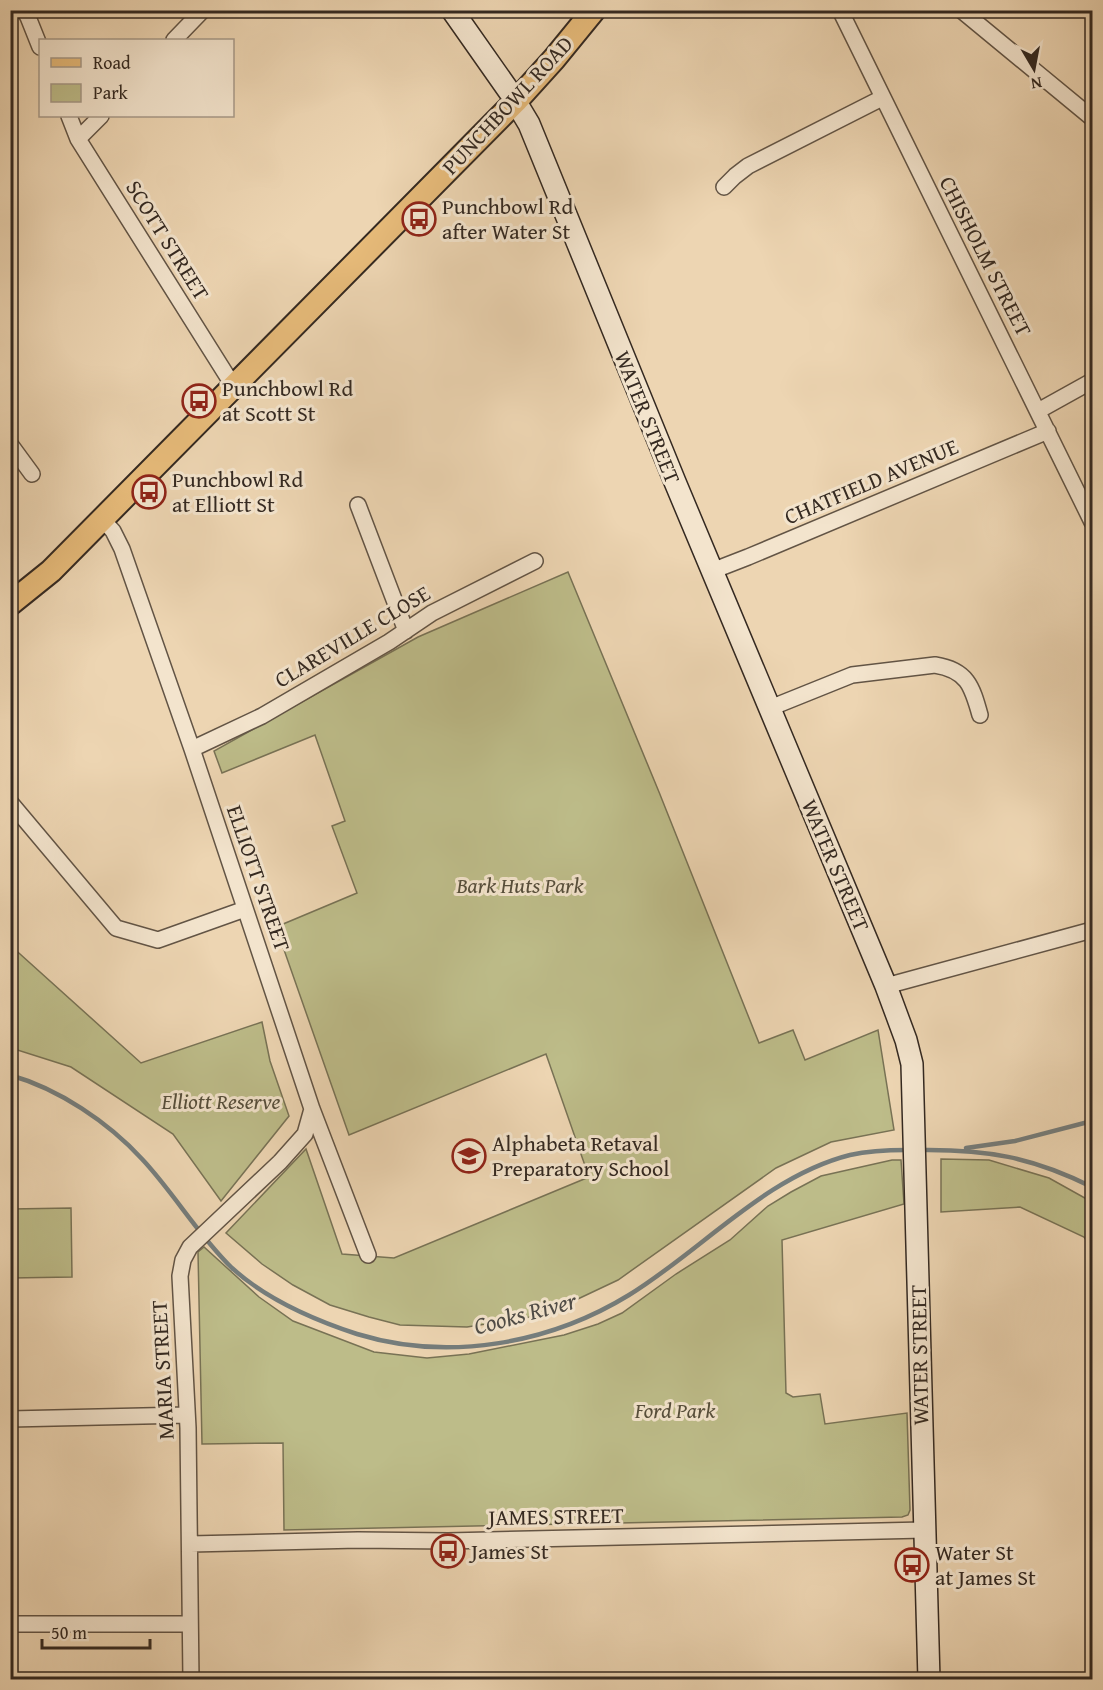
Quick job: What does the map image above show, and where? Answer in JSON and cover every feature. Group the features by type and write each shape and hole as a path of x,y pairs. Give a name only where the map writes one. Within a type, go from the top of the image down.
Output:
{"main road":[{"name":"WATER STREET","path":"452,10 516,101 529,124 886,986 906,1040 912,1064 917,1173 929,1680"},
{"name":"PUNCHBOWL ROAD","path":"10,604 51,571 516,101 594,10"}],"street":[{"path":"24,10 39,45"},
{"path":"175,39 203,10"},
{"name":"CHISHOLM STREET","path":"840,10 1092,522"},
{"path":"961,10 1092,118"},
{"path":"724,188 748,166 882,98"},
{"name":"SCOTT STREET","path":"69,117 78,139 234,387"},
{"path":"78,139 100,117"},
{"path":"1038,411 1092,381"},
{"name":"CHATFIELD AVENUE","path":"712,570 1048,431"},
{"path":"10,444 32,474"},
{"path":"358,506 406,630"},
{"name":"ELLIOTT STREET","path":"102,519 113,531 122,549 192,750 312,1110 368,1255"},
{"name":"CLAREVILLE CLOSE","path":"192,750 262,716 432,613 535,561"},
{"path":"770,708 852,675 935,665 949,667 961,673 970,686 980,715"},
{"path":"10,802 116,928 158,940 245,909"},
{"path":"886,986 1092,930"},
{"name":"MARIA STREET","path":"191,1680 187,1415 180,1276 183,1260 190,1247 280,1162 305,1134 312,1110"},
{"path":"10,1419 187,1415"},
{"name":"JAMES STREET","path":"190,1544 358,1540 448,1541 924,1530"},
{"path":"10,1624 190,1624"}],"green space":[{"name":"Bark Huts Park","path":"568,572 759,1043 793,1030 805,1060 878,1030 894,1130 831,1142 776,1168 618,1280 544,1315 467,1327 400,1325 330,1305 293,1285 262,1264 226,1233 306,1149 342,1254 394,1258 589,1177 546,1054 349,1135 276,927 357,893 332,826 345,821 315,735 222,773 214,751 418,637"},
{"name":"Elliott Reserve","path":"10,945 141,1063 262,1022 270,1061 289,1116 221,1201 173,1134 71,1067 11,1048"},
{"path":"941,1159 989,1160 1049,1178 1092,1202 1092,1248 1084,1237 1020,1207 941,1212"},
{"name":"Ford Park","path":"901,1160 904,1204 782,1240 786,1393 793,1397 820,1394 825,1424 907,1413 910,1510 908,1515 902,1517 284,1530 283,1443 202,1444 198,1252 204,1247 259,1297 293,1321 374,1352 427,1358 469,1354 564,1335 622,1313 676,1274 730,1240 768,1206 791,1192 821,1176"},
{"path":"71,1208 72,1277 11,1278 11,1209"}],"waterway":[{"name":"Cooks River","path":"10,1075 64,1098 82,1108 114,1132 154,1172 197,1228 232,1268 275,1299 357,1334 427,1347 462,1347 497,1343 566,1326 629,1295 762,1197 819,1165 850,1155 907,1150"},
{"path":"966,1148 1015,1141 1092,1121"},
{"name":"Cooks River","path":"919,1150 966,1151 1008,1157 1049,1168 1092,1187"}],"place":[{"name":"Punchbowl Rd after Water St","path":"419,219"},
{"name":"Punchbowl Rd at Scott St","path":"199,401"},
{"name":"Punchbowl Rd at Elliott St","path":"149,492"},
{"name":"Alphabeta Retaval Preparatory School","path":"469,1156"},
{"name":"James St","path":"448,1551"},
{"name":"Water St at James St","path":"912,1565"}]}
